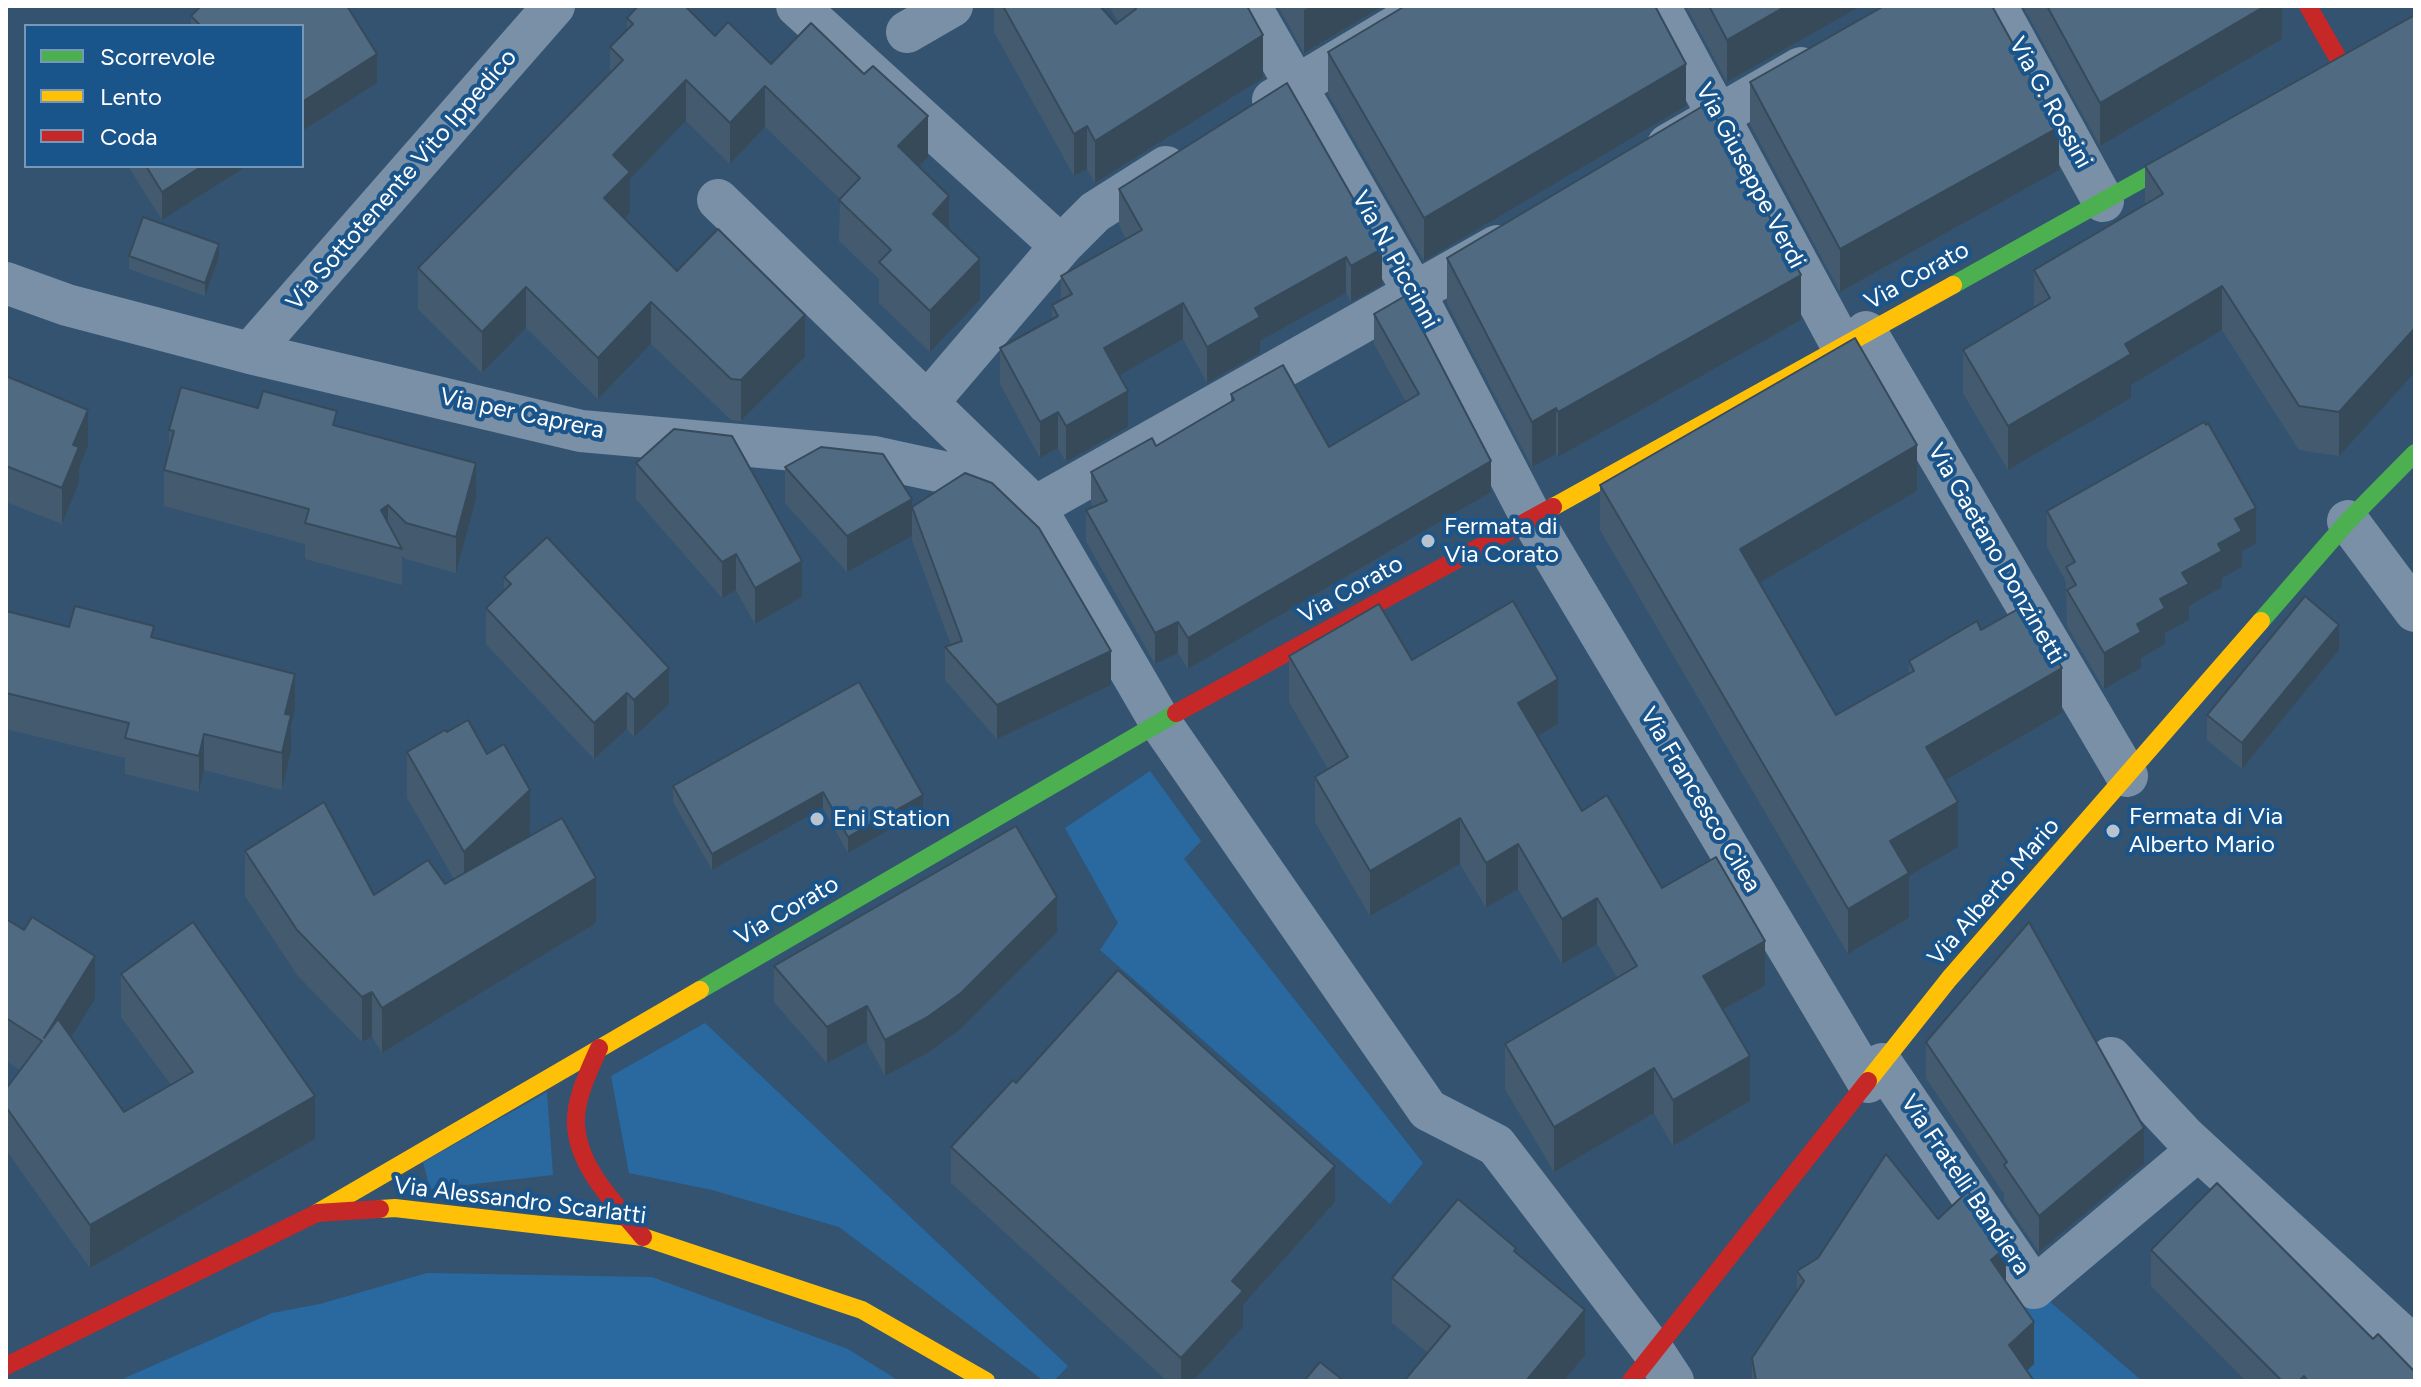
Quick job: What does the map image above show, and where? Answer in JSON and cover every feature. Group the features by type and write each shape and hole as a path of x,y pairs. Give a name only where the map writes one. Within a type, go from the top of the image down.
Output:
{"main road":[{"path":"2308,6 2343,67"},
{"name":"Via Corato","path":"317,1213 1160,722 2209,142"},
{"name":"Via Alberto Mario","path":"1653,1371 1875,1073 1949,979 2348,521 2415,453"},
{"path":"599,1048 586,1079 576,1125 587,1165 643,1237"},
{"name":"Via Alessandro Scarlatti","path":"6,1366 317,1213 395,1208 643,1237 862,1310 986,1381"}],"street":[{"name":"Via Sottotenente Vito Ippedico","path":"250,353 554,6"},
{"path":"797,6 1061,246"},
{"path":"907,32 952,6"},
{"name":"Via N. Piccinni","path":"1250,6 1415,294 1532,519"},
{"path":"1242,119 1430,6"},
{"name":"Via Giuseppe Verdi","path":"1659,6 1718,115 1854,339"},
{"name":"Via G. Rossini","path":"1996,6 2103,201"},
{"path":"1635,164 1828,53"},
{"path":"927,403 1061,246 1095,212 1202,145"},
{"path":"718,200 1035,507 1160,722 1428,1110 1496,1145 1653,1371"},
{"path":"1035,507 1525,229"},
{"name":"Via per Caprera","path":"6,283 67,305 250,353 581,431 874,457 943,472 1035,507"},
{"name":"Via Gaetano Donzinetti","path":"1854,339 2127,776"},
{"name":"Via Francesco Cilea","path":"1532,519 1875,1073"},
{"path":"2348,521 2415,611"},
{"path":"2111,1058 2198,1150 2415,1348"},
{"name":"Via Fratelli Bandiera","path":"1875,1073 2034,1288 2198,1150"}],"shaded area":[{"path":"1150,771 1201,841 1184,859 1423,1163 1390,1204 1100,950 1118,923 1065,828"},
{"path":"705,1023 1068,1366 1054,1381 1044,1381 839,1227 712,1190 629,1173 611,1076"},
{"path":"547,1092 553,1175 430,1189 423,1162"},
{"path":"427,1273 652,1277 848,1349 899,1381 118,1381 272,1313 320,1304"},
{"path":"2034,1288 2142,1381 2016,1381 2002,1318"}],"building":[{"path":"201,6 347,6 377,54 304,101 304,24 199,24 191,16"},
{"path":"638,6 685,6 715,36 728,22 771,64 811,23 864,74 873,66 928,116 898,146 949,196 933,214 980,259 930,311 879,262 891,250 839,200 860,178 765,86 730,123 686,80 613,155 630,172 604,198 677,271 718,229 805,315 741,380 731,379 651,302 598,358 526,287 482,332 418,268 623,60 610,47 633,24 627,18"},
{"path":"1003,6 1100,6 1116,24 1136,9 1134,6 1247,6 1263,35 1095,141 1087,126 1074,134"},
{"path":"1405,6 1655,6 1686,64 1424,218 1328,52"},
{"path":"1709,6 1786,6 1727,40"},
{"path":"1884,6 1992,6 2059,127 1840,249 1750,82"},
{"path":"2047,6 2265,6 2100,103"},
{"path":"2415,15 2415,328 2339,412 2299,406 2222,286 2125,344 2131,354 2008,426 1963,350 2050,298 2034,270 2163,194 2145,166"},
{"path":"1287,83 1382,249 1351,266 1346,257 1255,308 1260,317 1207,347 1183,303 1104,348 1128,391 1066,426 1058,412 1040,422 1000,348 1058,316 1052,305 1072,294 1061,276 1142,230 1119,189"},
{"path":"1708,103 1801,275 1558,412 1556,408 1532,422 1447,258"},
{"path":"147,168 199,168 162,192"},
{"path":"143,217 219,244 205,283 129,256"},
{"path":"1405,296 1491,461 1188,638 1178,622 1155,633 1086,510 1107,501 1091,472 1152,438 1156,446 1234,400 1231,394 1283,365 1329,447 1419,394 1374,314"},
{"path":"1855,338 1917,445 1740,549 1836,715 1914,671 1909,661 1977,621 1981,630 2025,605 2062,668 1926,747 1958,802 1890,841 1909,873 1848,909 1600,485"},
{"path":"6,376 88,410 73,445 79,447 62,488 6,466"},
{"path":"181,387 258,408 263,391 337,411 333,425 476,463 456,537 406,523 388,505 381,510 402,549 305,523 309,509 164,470 174,431 169,430"},
{"path":"2204,422 2206,425 2208,423 2256,508 2235,519 2242,531 2218,544 2222,551 2182,573 2189,584 2160,599 2165,608 2137,624 2141,632 2104,653 2067,590 2076,585 2066,567 2075,562 2047,511"},
{"path":"674,429 732,436 802,561 755,588 736,554 722,562 636,463"},
{"path":"821,447 883,454 912,499 847,536 785,467"},
{"path":"965,473 992,483 1039,528 1111,651 997,705 945,647 962,641 912,507"},
{"path":"547,537 669,668 634,700 627,693 594,723 486,608 511,584 504,577"},
{"path":"2305,596 2339,625 2242,743 2207,715"},
{"path":"1513,601 1558,679 1518,703 1582,811 1607,795 1662,888 1716,857 1765,941 1703,976 1750,1056 1673,1100 1654,1068 1554,1127 1505,1044 1637,966 1597,898 1562,919 1518,844 1486,863 1460,818 1370,871 1315,777 1348,757 1289,656 1379,604 1412,660"},
{"path":"75,606 154,626 151,637 295,674 285,714 291,715 282,753 204,734 199,756 125,738 129,723 6,693 6,611 69,627"},
{"path":"859,682 923,795 848,837 823,792 712,854 673,786"},
{"path":"468,720 487,754 504,744 530,790 464,852 407,752"},
{"path":"324,802 374,895 428,860 445,884 562,818 596,878 382,1008 372,992 362,997 297,930 245,851"},
{"path":"1016,826 1057,897 961,993 926,1018 885,1040 867,1006 827,1027 774,966"},
{"path":"32,917 95,956 44,1038 58,1019 124,1112 193,1072 121,974 193,922 315,1096 90,1225 6,1107 6,1089 42,1041 6,1018 6,919 24,930"},
{"path":"2029,922 2144,1128 2039,1216 2004,1165 2007,1162 1926,1042"},
{"path":"1118,970 1335,1166 1232,1281 1243,1291 1181,1358 951,1147 1013,1080 1016,1083"},
{"path":"1886,1154 1938,1219 1968,1191 2006,1247 1991,1260 2034,1322 2009,1345 2034,1381 1756,1381 1752,1358 1804,1281 1797,1271 1818,1258"},
{"path":"2217,1183 2373,1339 2378,1334 2415,1372 2415,1381 2308,1381 2304,1376 2299,1381 2282,1381 2151,1250"},
{"path":"1458,1199 1585,1310 1526,1381 1404,1381 1450,1326 1392,1278"},
{"path":"1320,1362 1344,1381 1304,1381"}],"traffic: fast":[{"path":"1953,285 2198,148"},
{"path":"2261,621 2348,521 2415,453"},
{"path":"700,990 1176,713"}],"traffic: slow":[{"path":"1553,507 1953,285"},
{"path":"1868,1081 1949,979 2261,621"},
{"path":"317,1213 700,990"},
{"path":"380,1209 395,1208 643,1237 862,1310 986,1381"}],"traffic: jam":[{"path":"2308,6 2343,67"},
{"path":"1176,713 1553,507"},
{"path":"599,1048 577,1106 579,1142 601,1186 643,1237"},
{"path":"1631,1381 1868,1081"},
{"path":"6,1366 317,1213 380,1209"}],"place":[{"name":"Fermata di Via Corato","path":"1428,541"},
{"name":"Eni Station","path":"817,819"},
{"name":"Fermata di Via Alberto Mario","path":"2113,831"}]}
